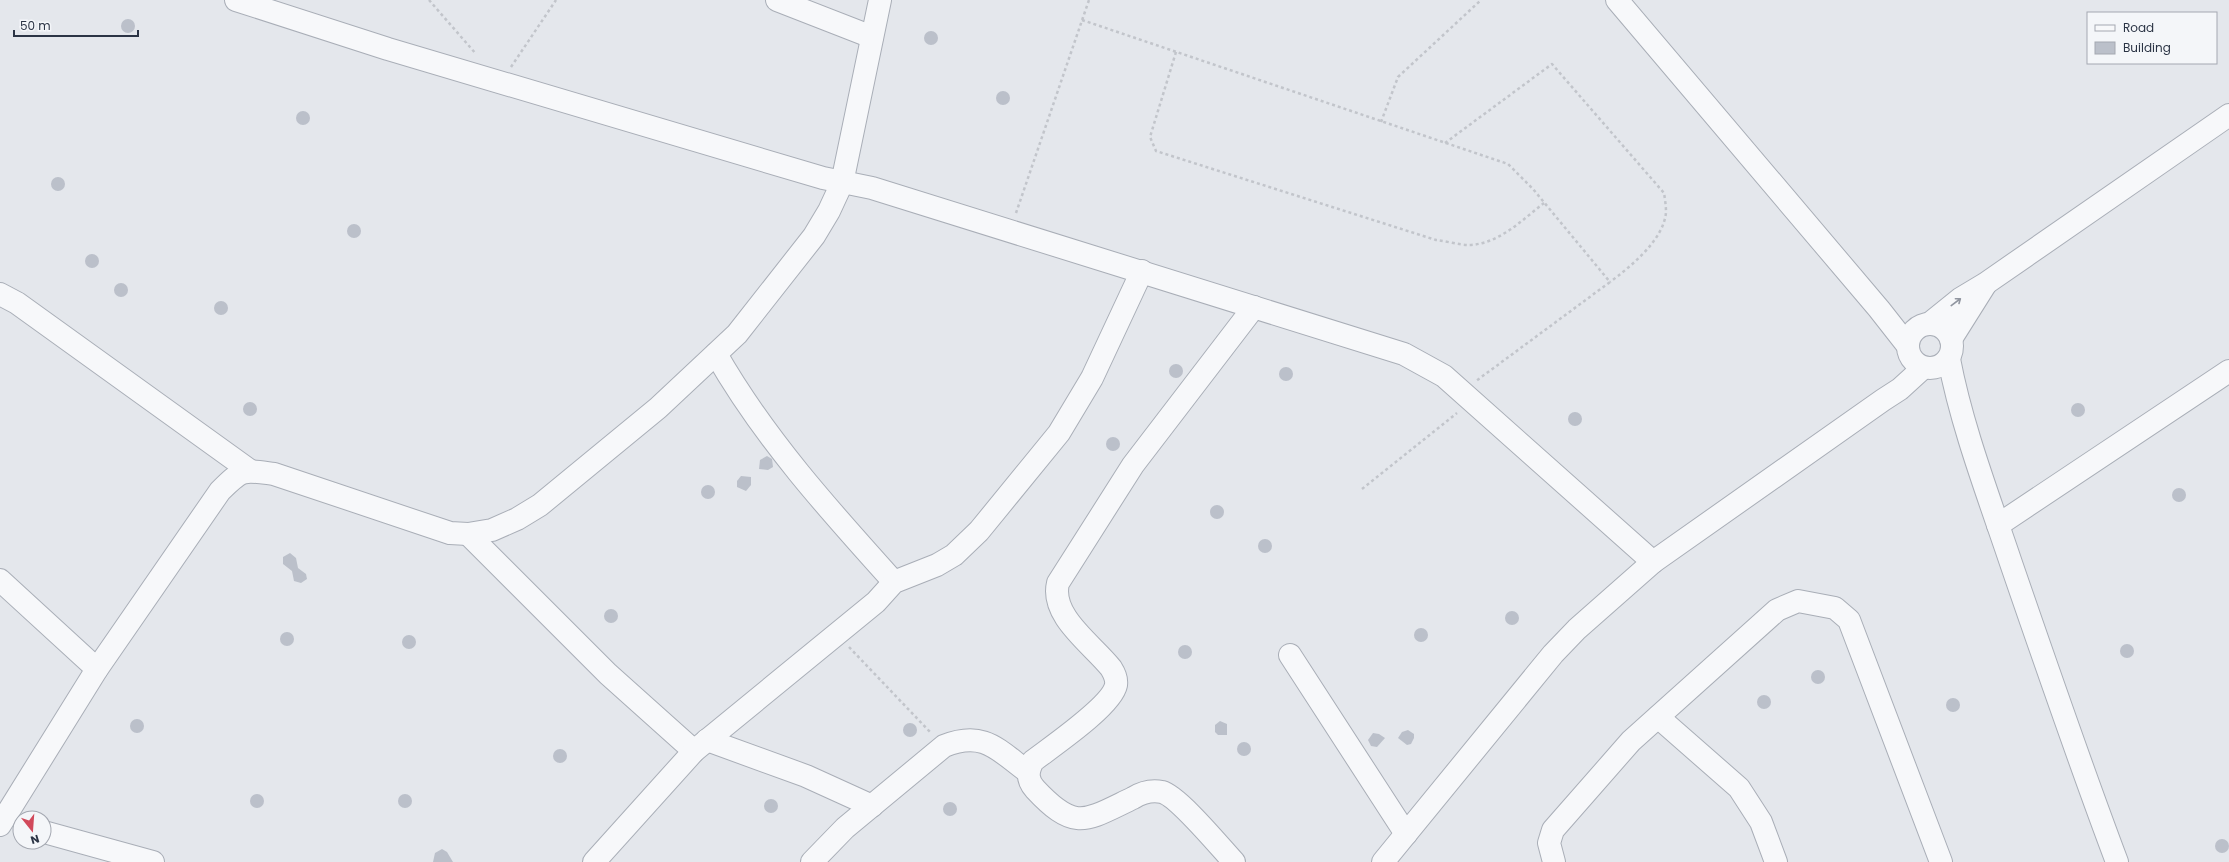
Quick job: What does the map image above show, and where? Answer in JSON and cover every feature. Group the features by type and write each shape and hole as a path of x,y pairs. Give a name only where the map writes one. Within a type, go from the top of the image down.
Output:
{"street":[{"path":"236,0 388,49 501,83 842,183 872,188 1404,354 1444,376 1653,562"},
{"path":"777,0 872,37"},
{"path":"0,294 17,303 249,470 274,474 450,533 468,534 492,530 517,519 540,505 658,408 737,334 814,236 829,212 842,183 880,0"},
{"path":"1617,0 1879,309 1917,359 1962,410"},
{"path":"1383,862 1553,654 1577,629 1653,562 1900,389 1917,359 1910,336 1960,299 1985,284 2229,114"},
{"path":"594,862 700,746 876,602 894,582 937,565 954,555 979,531 1059,433 1092,378 1142,271"},
{"path":"1917,359 1941,366 1985,284"},
{"path":"1234,862 1183,807 1163,792 1152,791 1139,795 1101,813 1079,819 1067,816 1053,808 1030,784 1028,772 1033,762 1104,705 1116,685 1116,678 1111,668 1059,609 1056,590 1058,583 1133,465 1254,307"},
{"path":"1879,309 1926,325 1943,328 1950,349 1962,410 1998,525 2052,685 2117,862"},
{"path":"716,354 739,394 822,503 894,582"},
{"path":"1998,525 2226,381"},
{"path":"5,823 97,669 220,491 234,476 249,470"},
{"path":"468,534 608,674 700,746 806,776 872,806"},
{"path":"0,580 97,669"},
{"path":"1554,862 1549,843 1553,830 1631,740 1777,610 1798,601 1835,608 1849,620 1940,862"},
{"path":"1290,655 1406,834"},
{"path":"1658,717 1739,788 1761,822 1776,862"},
{"path":"812,862 845,828 944,746 956,741 986,741 1028,772"},
{"path":"52,834 153,862"}],"path":[{"path":"429,0 480,59"},
{"path":"501,83 556,0"},
{"path":"1010,231 1089,0"},
{"path":"1381,122 1398,77 1480,0"},
{"path":"1082,20 1508,164 1544,203 1610,282"},
{"path":"1176,52 1150,137 1156,151 1436,240 1470,245 1490,240 1512,228 1544,203"},
{"path":"1362,489 1466,397 1638,260 1657,235 1666,213 1664,194 1552,64 1445,143"},
{"path":"836,634 944,746"}],"building":[{"path":"125,19 131,19 135,23 135,29 131,33 125,33 121,29 121,23"},
{"path":"928,31 934,31 938,35 938,41 934,45 928,45 924,41 924,35"},
{"path":"1000,91 1006,91 1010,95 1010,101 1006,105 1000,105 996,101 996,95"},
{"path":"300,111 306,111 310,115 310,121 306,125 300,125 296,121 296,115"},
{"path":"55,177 61,177 65,181 65,187 61,191 55,191 51,187 51,181"},
{"path":"351,224 357,224 361,228 361,234 357,238 351,238 347,234 347,228"},
{"path":"89,254 95,254 99,258 99,264 95,268 89,268 85,264 85,258"},
{"path":"118,283 124,283 128,287 128,293 124,297 118,297 114,293 114,287"},
{"path":"218,301 224,301 228,305 228,311 224,315 218,315 214,311 214,305"},
{"path":"1176,364 1181,366 1183,371 1181,376 1176,378 1171,376 1169,371 1171,366"},
{"path":"1286,367 1291,369 1293,374 1291,379 1286,381 1281,379 1279,374 1281,369"},
{"path":"247,402 253,402 257,406 257,412 253,416 247,416 243,412 243,406"},
{"path":"2075,403 2081,403 2085,407 2085,413 2081,417 2075,417 2071,413 2071,407"},
{"path":"1572,412 1578,412 1582,416 1582,422 1578,426 1572,426 1568,422 1568,416"},
{"path":"1110,437 1116,437 1120,441 1120,447 1116,451 1110,451 1106,447 1106,441"},
{"path":"767,456 772,459 773,467 768,470 759,469 760,460"},
{"path":"741,476 751,477 751,485 746,491 737,487 737,481"},
{"path":"705,485 711,485 715,489 715,495 711,499 705,499 701,495 701,489"},
{"path":"2176,488 2182,488 2186,492 2186,498 2182,502 2176,502 2172,498 2172,492"},
{"path":"1214,505 1220,505 1224,509 1224,515 1220,519 1214,519 1210,515 1210,509"},
{"path":"1262,539 1268,539 1272,543 1272,549 1268,553 1262,553 1258,549 1258,543"},
{"path":"290,553 296,558 298,568 306,574 307,579 301,583 294,581 292,571 283,564 283,557"},
{"path":"608,609 614,609 618,613 618,619 614,623 608,623 604,619 604,613"},
{"path":"1509,611 1515,611 1519,615 1519,621 1515,625 1509,625 1505,621 1505,615"},
{"path":"1418,628 1424,628 1428,632 1428,638 1424,642 1418,642 1414,638 1414,632"},
{"path":"284,632 290,632 294,636 294,642 290,646 284,646 280,642 280,636"},
{"path":"406,635 412,635 416,639 416,645 412,649 406,649 402,645 402,639"},
{"path":"2127,644 2132,646 2134,651 2132,656 2127,658 2122,656 2120,651 2122,646"},
{"path":"1182,645 1188,645 1192,649 1192,655 1188,659 1182,659 1178,655 1178,649"},
{"path":"1815,670 1821,670 1825,674 1825,680 1821,684 1815,684 1811,680 1811,674"},
{"path":"1761,695 1767,695 1771,699 1771,705 1767,709 1761,709 1757,705 1757,699"},
{"path":"1950,698 1956,698 1960,702 1960,708 1956,712 1950,712 1946,708 1946,702"},
{"path":"134,719 140,719 144,723 144,729 140,733 134,733 130,729 130,723"},
{"path":"1220,721 1227,724 1227,735 1218,735 1215,732 1215,725"},
{"path":"907,723 913,723 917,727 917,733 913,737 907,737 903,733 903,727"},
{"path":"1408,730 1414,734 1414,738 1411,744 1407,745 1398,738 1402,732"},
{"path":"1373,733 1379,734 1385,738 1377,747 1371,746 1368,740"},
{"path":"1241,742 1247,742 1251,746 1251,752 1247,756 1241,756 1237,752 1237,746"},
{"path":"557,749 563,749 567,753 567,759 563,763 557,763 553,759 553,753"},
{"path":"254,794 260,794 264,798 264,804 260,808 254,808 250,804 250,798"},
{"path":"402,794 408,794 412,798 412,804 408,808 402,808 398,804 398,798"},
{"path":"768,799 774,799 778,803 778,809 774,813 768,813 764,809 764,803"},
{"path":"947,802 953,802 957,806 957,812 953,816 947,816 943,812 943,806"},
{"path":"2219,839 2225,839 2229,843 2229,849 2225,853 2219,853 2215,849 2215,843"},
{"path":"442,849 447,852 453,862 433,862 435,853"}]}
